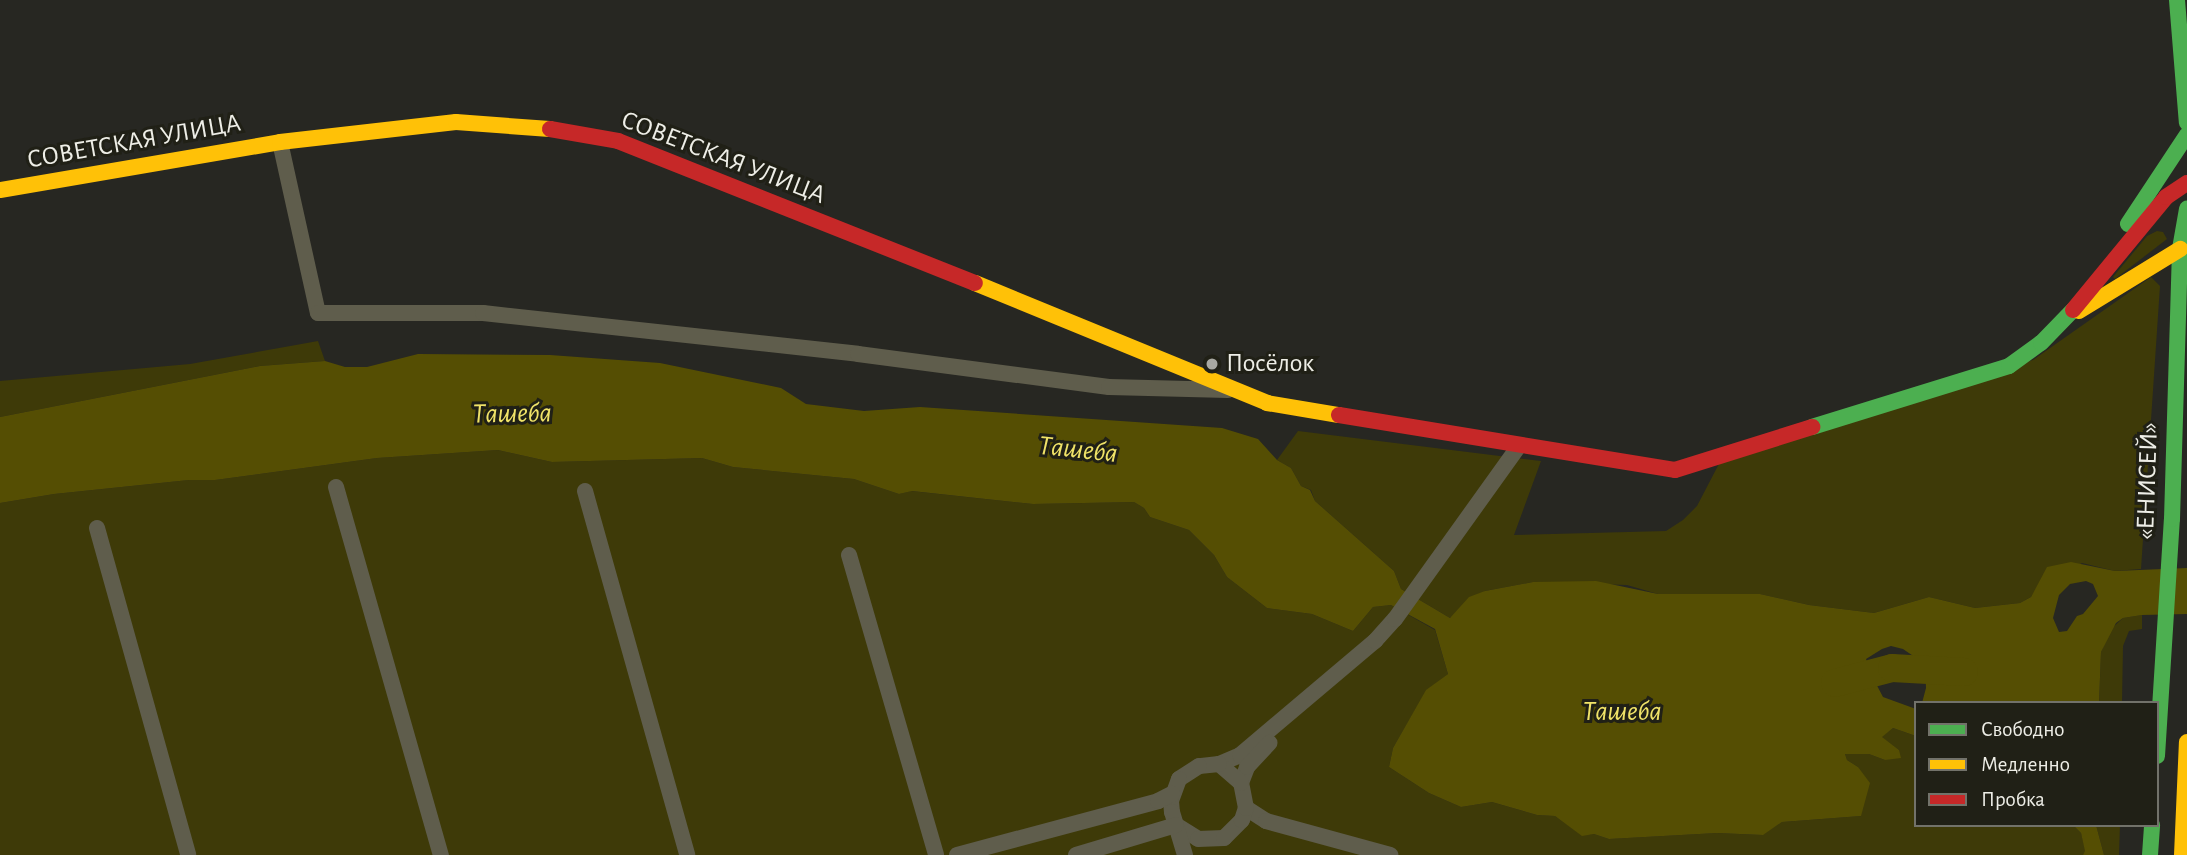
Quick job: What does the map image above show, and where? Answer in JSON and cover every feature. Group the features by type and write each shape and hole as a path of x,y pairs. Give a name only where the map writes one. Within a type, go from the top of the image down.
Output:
{"main road":[{"path":"2177,0 2187,123"},
{"name":"СОВЕТСКАЯ УЛИЦА","path":"0,190 281,142 456,122 525,125 618,141 1118,340 1267,403 1306,412 1446,431 1519,446 1675,470 2009,366 2041,343 2065,320"},
{"path":"2065,320 2187,135"},
{"path":"2065,320 2166,197 2187,183"},
{"name":"«ЕНИСЕЙ»","path":"2159,729 2172,519 2180,249 2187,209"},
{"path":"2065,320 2180,249"},
{"path":"2182,855 2187,742"},
{"path":"2150,855 2152,827"}],"street":[{"path":"281,142 318,313 484,313 858,354 1109,387 1234,391"},
{"path":"1076,855 1176,825 1198,839 1224,838 1235,831 1246,808 1241,783 1247,767 1395,619 1519,446"},
{"path":"336,487 441,855"},
{"path":"585,491 687,855"},
{"path":"97,528 188,855"},
{"path":"849,555 936,855"},
{"path":"1185,855 1172,812 1172,794 1179,779 1188,771 1219,764 1240,755 1375,641"},
{"path":"1219,764 1241,783"},
{"path":"957,855 1158,801 1172,794"},
{"path":"1246,808 1266,821 1390,855"}],"shaded area":[{"path":"2157,231 2163,232 2167,239 2115,279 2113,277 2147,236"},
{"path":"2151,277 2160,286 2141,569 2115,571 2082,563 2037,588 2031,597 2020,603 1975,608 1929,597 1874,613 1809,605 1760,594 1658,594 1627,585 1533,582 1485,591 1450,618 1401,589 1394,571 1315,501 1311,490 1301,486 1291,468 1277,460 1298,431 1541,461 1514,535 1666,531 1683,520 1697,506 1722,458 2033,360"},
{"path":"318,341 325,361 260,366 0,417 0,381 190,364"},
{"path":"498,450 552,462 702,458 733,467 854,479 899,494 911,491 1033,504 1134,502 1144,508 1150,517 1189,530 1214,555 1227,577 1267,608 1312,614 1353,631 1373,607 1391,605 1435,630 1448,674 1426,691 1393,748 1389,767 1429,793 1461,807 1492,802 1537,815 1555,816 1582,835 1594,834 1609,839 1717,833 1762,835 1782,822 1861,816 1858,767 1847,760 1845,754 1869,754 1885,760 1899,750 1881,737 1893,728 1914,735 1914,827 2075,827 2081,833 2086,852 2083,855 0,855 0,503 54,494 189,480 215,480 377,458"},
{"path":"2142,615 2142,629 2129,631 2123,646 2122,701 2099,701 2101,652 2110,630 2123,618"},
{"path":"2097,827 2120,827 2119,855 2104,855"}],"water":[{"name":"Ташеба","path":"418,354 550,355 660,363 781,388 806,404 864,411 920,407 1222,428 1258,439 1277,460 1291,468 1301,486 1310,490 1315,501 1394,571 1401,589 1450,618 1469,597 1485,591 1533,582 1596,581 1658,594 1760,594 1809,605 1874,613 1929,597 1975,608 2020,603 2031,597 2047,567 2071,562 2115,571 2187,568 2187,614 2142,615 2123,618 2116,623 2101,652 2099,701 1923,701 1926,688 1925,664 1903,649 1891,646 1882,649 1866,659 1872,676 1883,697 1914,708 1914,735 1893,728 1882,737 1899,750 1901,758 1885,760 1869,754 1845,754 1847,760 1858,767 1870,783 1861,816 1782,822 1763,835 1717,833 1609,839 1594,834 1582,836 1555,816 1537,815 1492,802 1461,807 1429,793 1389,767 1393,748 1426,690 1448,674 1435,629 1391,605 1373,607 1353,631 1312,614 1267,608 1227,577 1214,555 1189,530 1150,517 1144,508 1134,502 1033,504 912,491 899,494 854,479 733,467 702,458 552,462 498,450 377,458 215,480 189,480 54,494 0,503 0,417 260,366 325,361 345,367 367,367","holes":["2086,581 2093,584 2098,596 2083,614 2077,616 2067,631 2059,632 2053,618 2059,595 2070,584"]},
{"path":"2075,827 2097,827 2104,855 2083,855 2085,851 2081,833"}],"waterway":[{"name":"Ташеба","path":"1835,683 1892,668 1964,672"}],"traffic: fast":[{"path":"2177,0 2187,123"},
{"path":"2128,224 2187,135"},
{"path":"2159,724 2172,519 2180,249 2187,209"},
{"path":"1812,427 2009,366 2041,343 2073,310"},
{"path":"2150,855 2152,827"}],"traffic: slow":[{"path":"0,190 280,142 456,122 550,129"},
{"path":"2079,311 2180,249"},
{"path":"975,283 1267,403 1339,415"},
{"path":"2182,855 2187,742"}],"traffic: jam":[{"path":"550,129 618,141 975,283"},
{"path":"2073,310 2166,197 2187,183"},
{"path":"1339,415 1675,470 1812,427"}],"place":[{"name":"Посёлок","path":"1212,364"}]}
